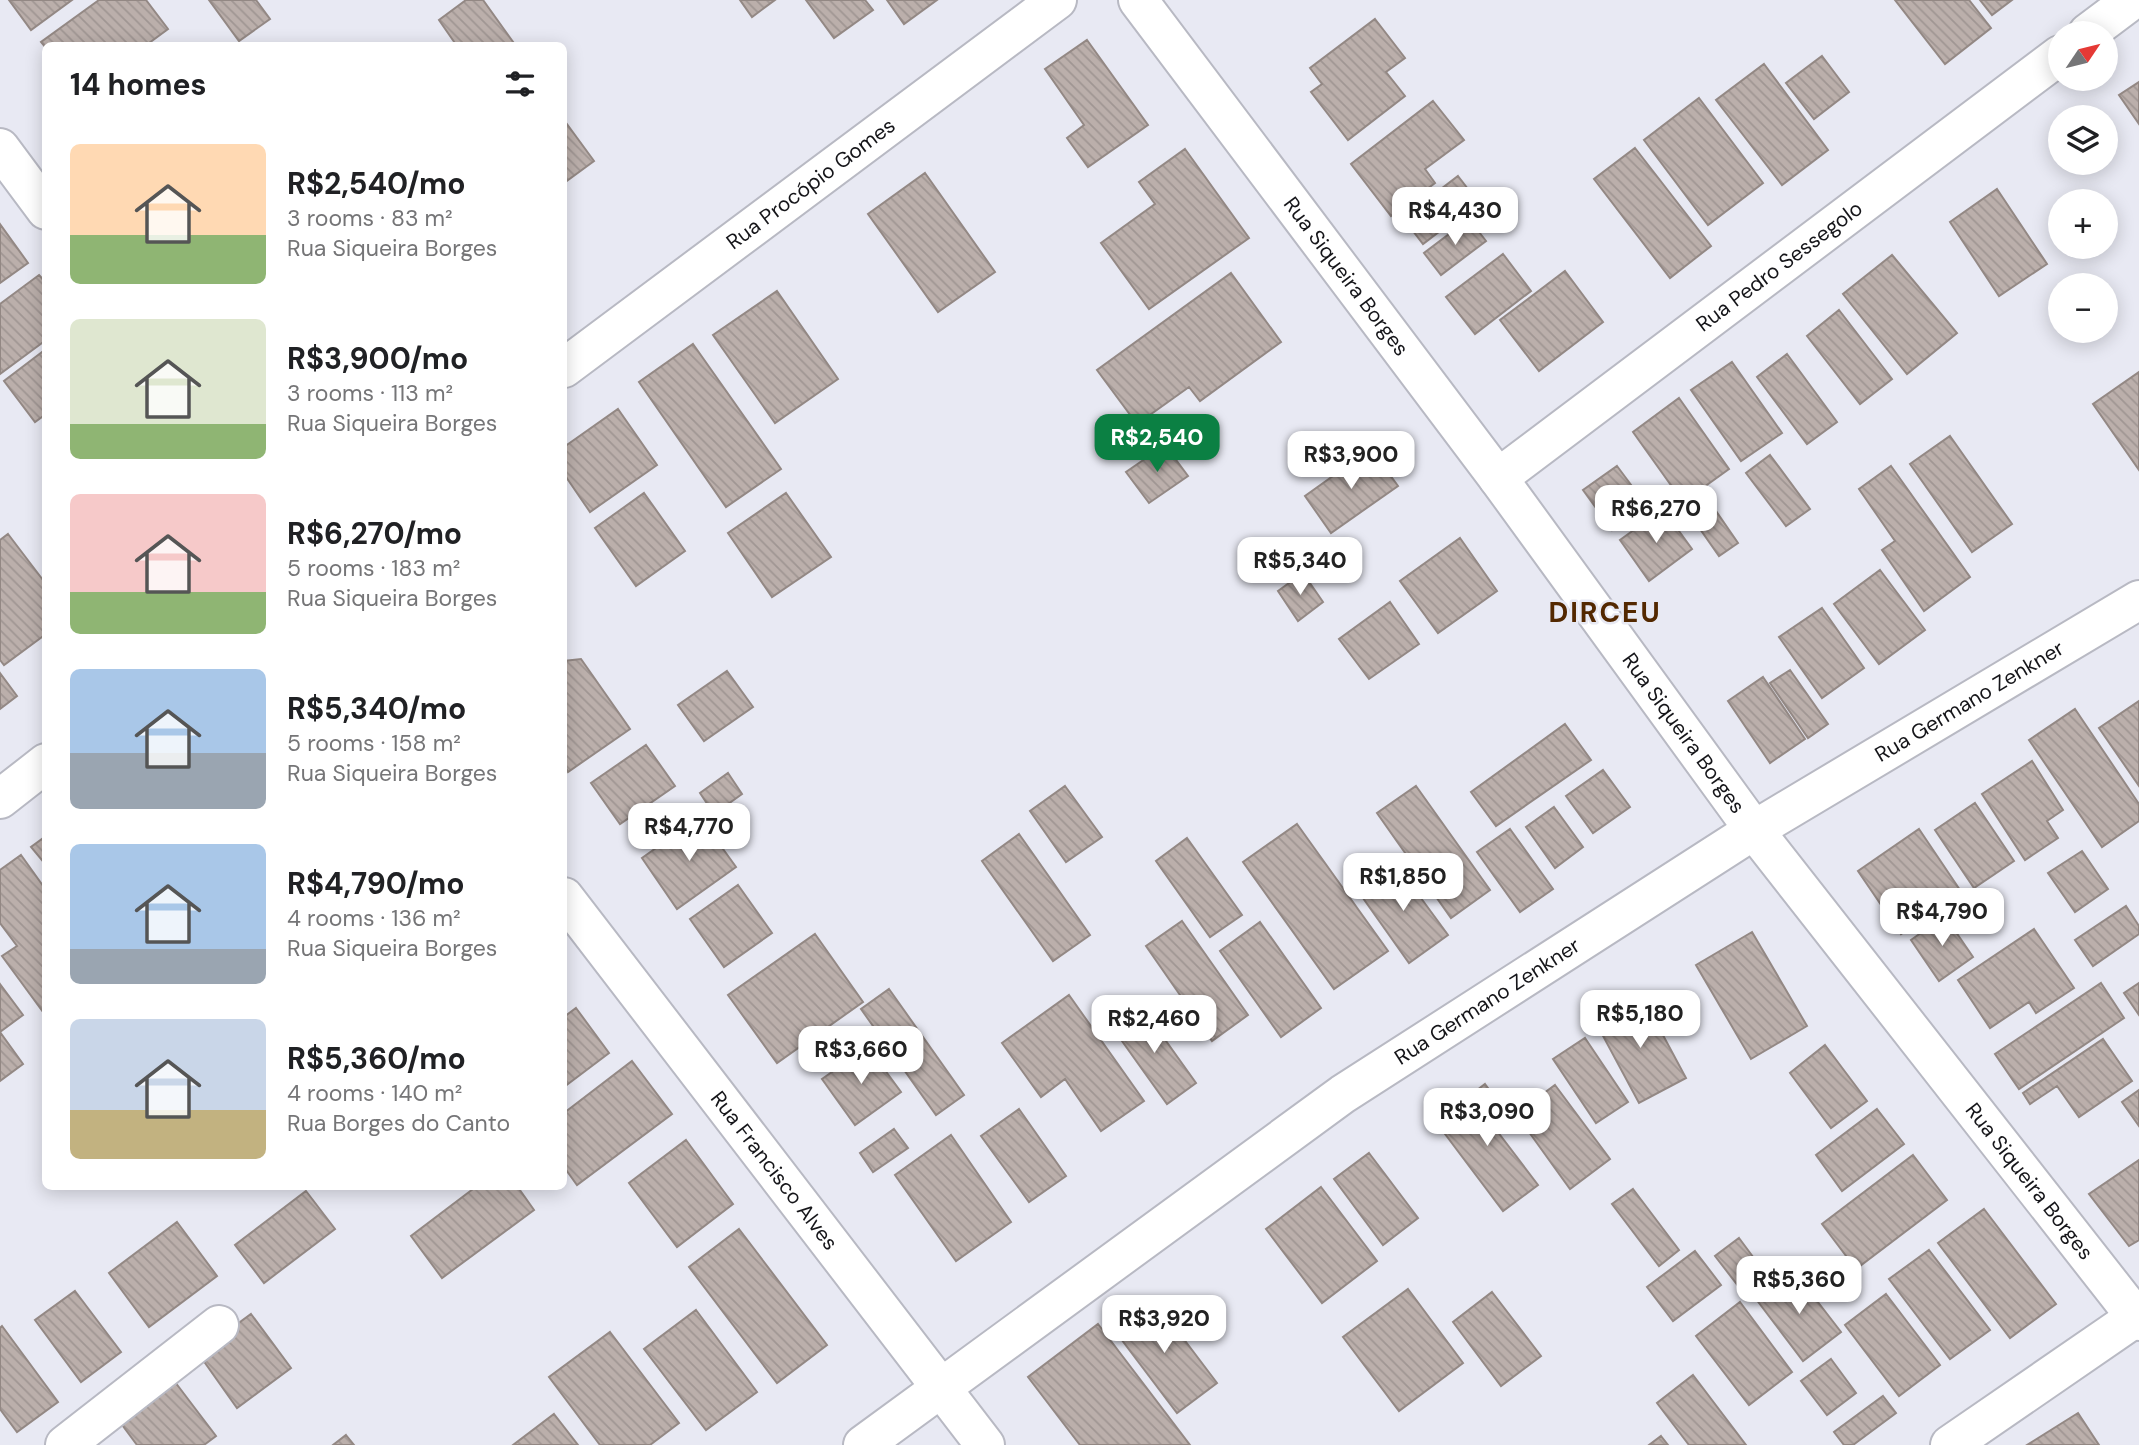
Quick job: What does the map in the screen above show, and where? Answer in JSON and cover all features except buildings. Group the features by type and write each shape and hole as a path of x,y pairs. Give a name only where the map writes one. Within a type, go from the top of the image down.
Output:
{"street":[{"name":"Rua Procópio Gomes","path":"567,366 1057,0"},
{"name":"Rua Siqueira Borges","path":"1138,0 1498,478 1754,830 2138,1318"},
{"path":"2104,21 2132,0"},
{"name":"Rua Pedro Sessegolo","path":"1498,478 2048,64"},
{"path":"0,148 42,205"},
{"name":"Rua Germano Zenkner","path":"863,1445 1343,1094 1754,830 2139,600"},
{"path":"0,799 42,766"},
{"name":"Rua Francisco Alves","path":"567,901 985,1445"},
{"path":"1950,1445 2138,1318"},
{"path":"65,1445 219,1325"}],"district":[{"name":"DIRCEU","path":"1605,612"}]}
